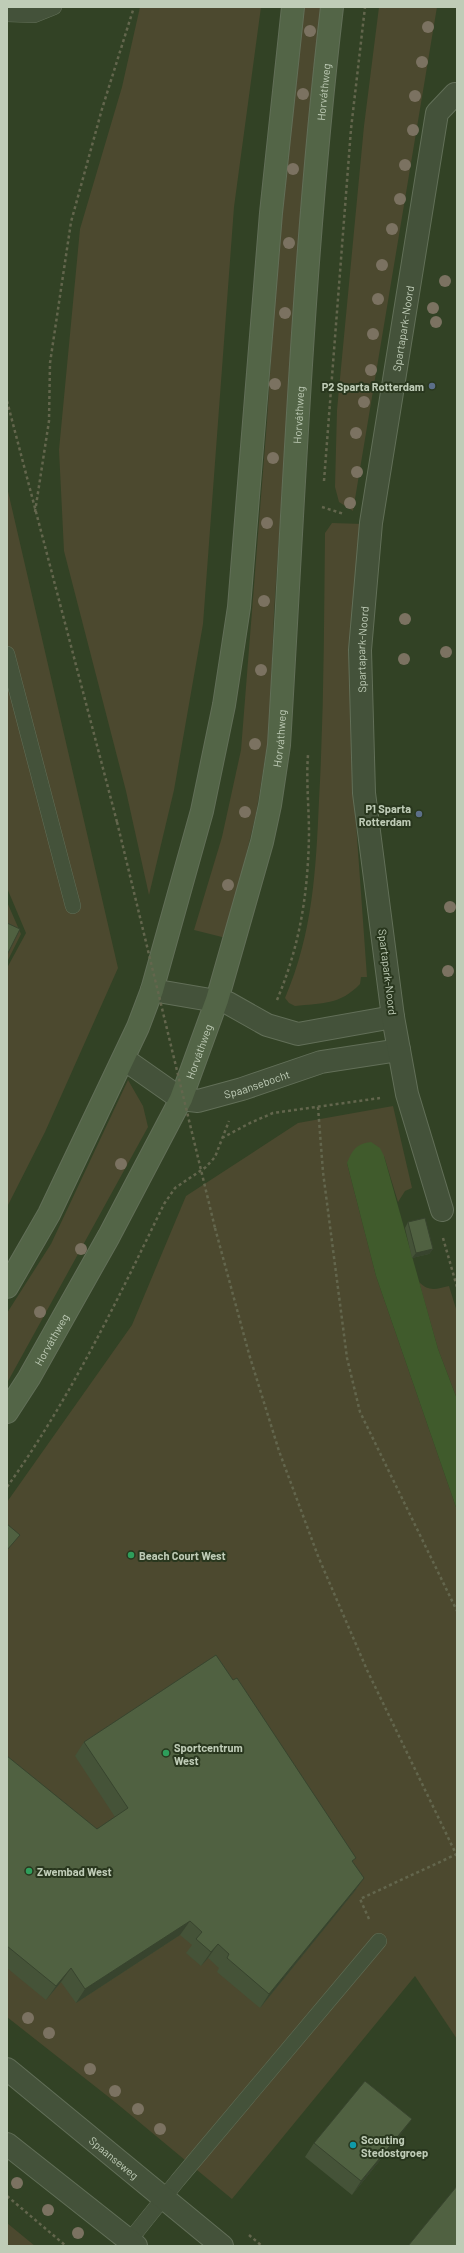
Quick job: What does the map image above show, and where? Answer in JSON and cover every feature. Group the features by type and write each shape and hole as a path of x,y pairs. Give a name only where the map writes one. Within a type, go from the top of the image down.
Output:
{"main road":[{"path":"7,1287 49,1214 124,1059 152,990 202,811 233,652 248,508 271,213 293,7"},
{"name":"Horváthweg","path":"7,1412 29,1378 109,1236 181,1098 217,1000 262,842 270,805 279,745 305,283 318,131 332,7"}],"street":[{"name":"Spartapark-Noord","path":"442,1210 407,1094 393,1017 364,793 360,650 371,523 437,113 456,89"},
{"path":"152,990 228,1003 267,1025 298,1034 393,1017"},
{"name":"Spaansebocht","path":"124,1059 181,1098 207,1100 321,1062 399,1050"},
{"name":"Spaanseweg","path":"7,2069 165,2197 222,2246"},
{"path":"7,2144 133,2244"}],"lane":[{"path":"7,14 34,15 54,7"},
{"path":"7,654 73,906"},
{"path":"133,2244 165,2197 379,1941"}],"path":[{"path":"35,512 49,421 50,363 71,222 102,109 134,7"},
{"path":"7,401 116,822 215,1228 251,1362 279,1451 316,1549 367,1670 457,1854 360,1899"},
{"path":"7,1487 68,1392 110,1315 164,1204 175,1188 206,1167 215,1157 222,1139 250,1122 273,1114 407,1094"},
{"path":"318,1107 323,1172 347,1358 360,1412 457,1611"},
{"path":"442,1210 443,1239 457,1287"},
{"path":"7,2196 66,2246"}],"shaded area":[{"path":"140,7 261,7 234,207 203,624 174,790 149,895 126,791 64,551 59,450 80,229 122,87"},
{"path":"304,7 323,7 297,262 274,613 269,735 256,814 226,938 194,930 222,837 241,750 267,421 277,265"},
{"path":"379,7 437,7 353,511 339,502 335,487 337,410 364,126"},
{"path":"7,487 118,968 45,1132 7,1207 7,968 26,933 7,888"},
{"path":"332,523 363,524 364,561 355,809 367,977 361,977 360,984 353,991 338,999 330,1002 295,1006 289,1003 285,998 302,949 314,876 318,826 322,733 325,533"},
{"path":"7,902 21,934 7,962"},
{"path":"128,1080 143,1106 148,1127 7,1383 7,1313 51,1244"},
{"path":"393,1106 412,1188 405,1191 398,1202 384,1156 347,1163 376,1276 457,1510 457,2039 415,1976 232,2199 115,2102 7,2017 7,1502 132,1325 186,1196 298,1123"},
{"path":"371,1142 380,1148 384,1156 438,1349 457,1399 457,1510 376,1276 347,1163 351,1154 356,1148 362,1144"},
{"path":"419,1282 426,1287 433,1289 449,1286 457,1312 457,1399 438,1349"},
{"path":"7,2223 35,2246 7,2246"}],"building":[{"path":"7,923 20,929 7,955"},
{"path":"425,1218 433,1249 416,1253 408,1222"},
{"path":"7,1524 20,1535 7,1550"},
{"path":"216,1655 233,1680 237,1678 356,1858 352,1861 364,1878 269,1994 227,1958 229,1954 218,1944 211,1952 196,1939 202,1932 190,1921 85,1989 71,1968 56,1986 7,1946 7,1756 97,1829 128,1808 84,1742"},
{"name":"Scouting Stedostgroep","path":"365,2081 412,2119 361,2181 314,2143"},
{"path":"457,2186 457,2246 408,2246"}],"place":[{"name":"P2 Sparta Rotterdam","path":"432,386"},
{"name":"P1 Sparta Rotterdam","path":"419,814"},
{"name":"Beach Court West","path":"131,1555"},
{"name":"Sportcentrum West","path":"166,1753"},
{"name":"Zwembad West","path":"29,1871"},
{"name":"Scouting Stedostgroep","path":"353,2145"}]}
